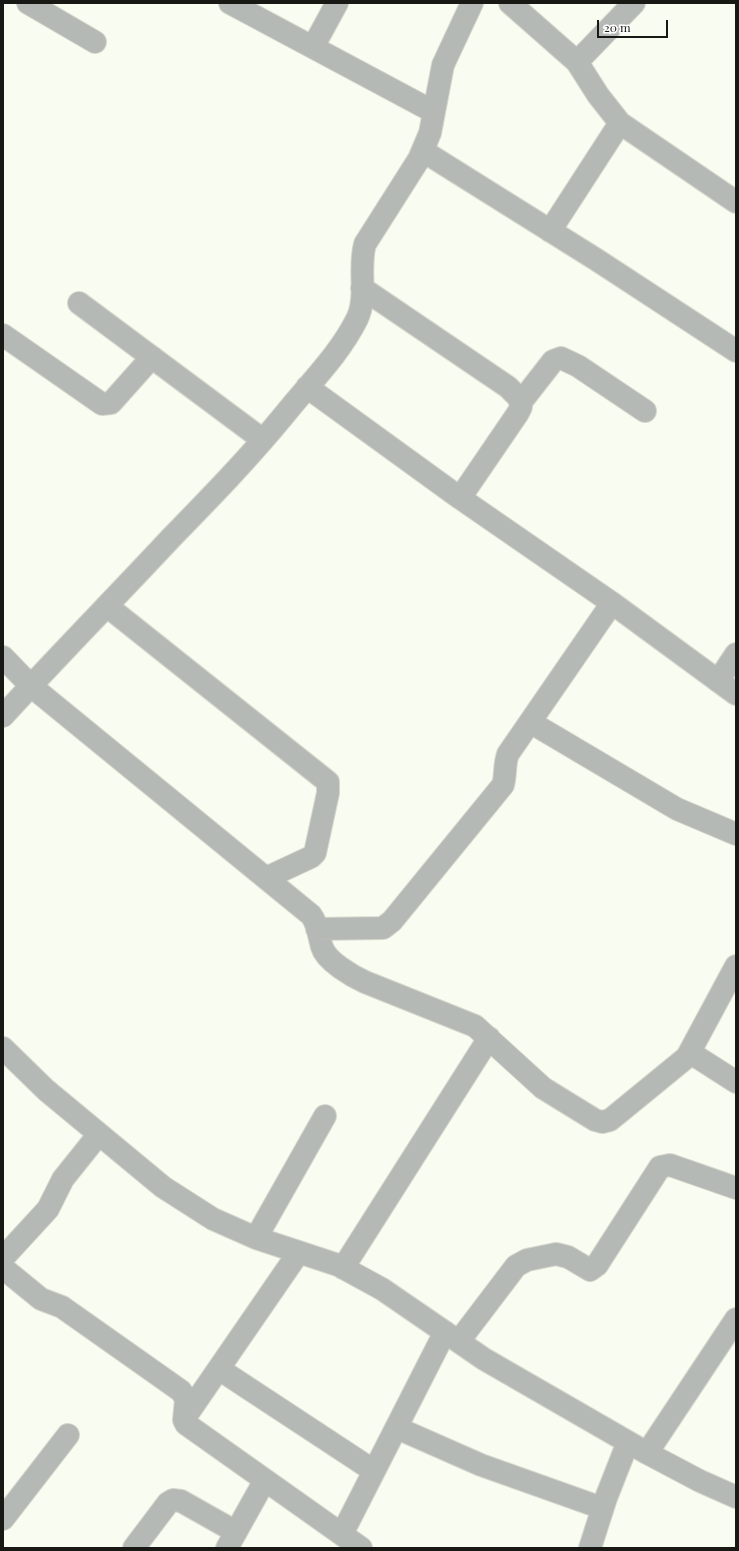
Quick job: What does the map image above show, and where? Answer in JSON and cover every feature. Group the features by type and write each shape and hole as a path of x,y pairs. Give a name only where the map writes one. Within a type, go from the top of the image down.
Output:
{"street":[{"path":"28,3 95,42"},
{"path":"230,3 434,112"},
{"path":"313,47 337,3"},
{"path":"3,716 250,455 334,354 351,330 361,306 362,254 365,244 423,151 430,133 443,65 472,3"},
{"path":"510,3 577,62 598,95 620,122 736,202"},
{"path":"577,62 634,3"},
{"path":"550,230 620,122"},
{"path":"423,151 550,230 736,351"},
{"path":"362,288 508,387 519,398 520,402"},
{"path":"79,303 263,440"},
{"path":"3,335 102,404 111,403 152,358"},
{"path":"460,498 518,413 520,402 553,361 561,358 578,366 646,411"},
{"path":"307,387 460,498 612,603 736,694"},
{"path":"317,929 383,928 388,926 503,785 505,763 508,754 612,603"},
{"path":"108,606 328,782 328,793 315,853 311,857 266,878"},
{"path":"718,681 736,654"},
{"path":"3,657 31,686 311,915 315,920 325,954 354,976 475,1026 543,1088 595,1120 602,1122 610,1120 687,1057 736,966"},
{"path":"530,722 677,809 736,834"},
{"path":"343,1268 489,1038"},
{"path":"3,1048 46,1090 162,1187 213,1219 256,1238 343,1268 382,1289 484,1358 628,1442 700,1481 736,1497"},
{"path":"687,1057 697,1057 736,1082"},
{"path":"256,1238 325,1116"},
{"path":"3,1258 48,1210 63,1179 99,1134"},
{"path":"342,1534 397,1428 452,1337 516,1266 527,1260 556,1254 568,1257 590,1270 594,1268 660,1167 670,1165 736,1188"},
{"path":"184,1420 299,1252"},
{"path":"3,1268 42,1299 62,1307 181,1391 186,1399 184,1420 192,1429 361,1548"},
{"path":"647,1453 736,1319"},
{"path":"219,1369 374,1471"},
{"path":"397,1428 481,1465 602,1508"},
{"path":"3,1519 68,1435"},
{"path":"590,1548 602,1508 628,1442"},
{"path":"134,1548 168,1503 173,1500 181,1501 232,1540 265,1480"}]}
